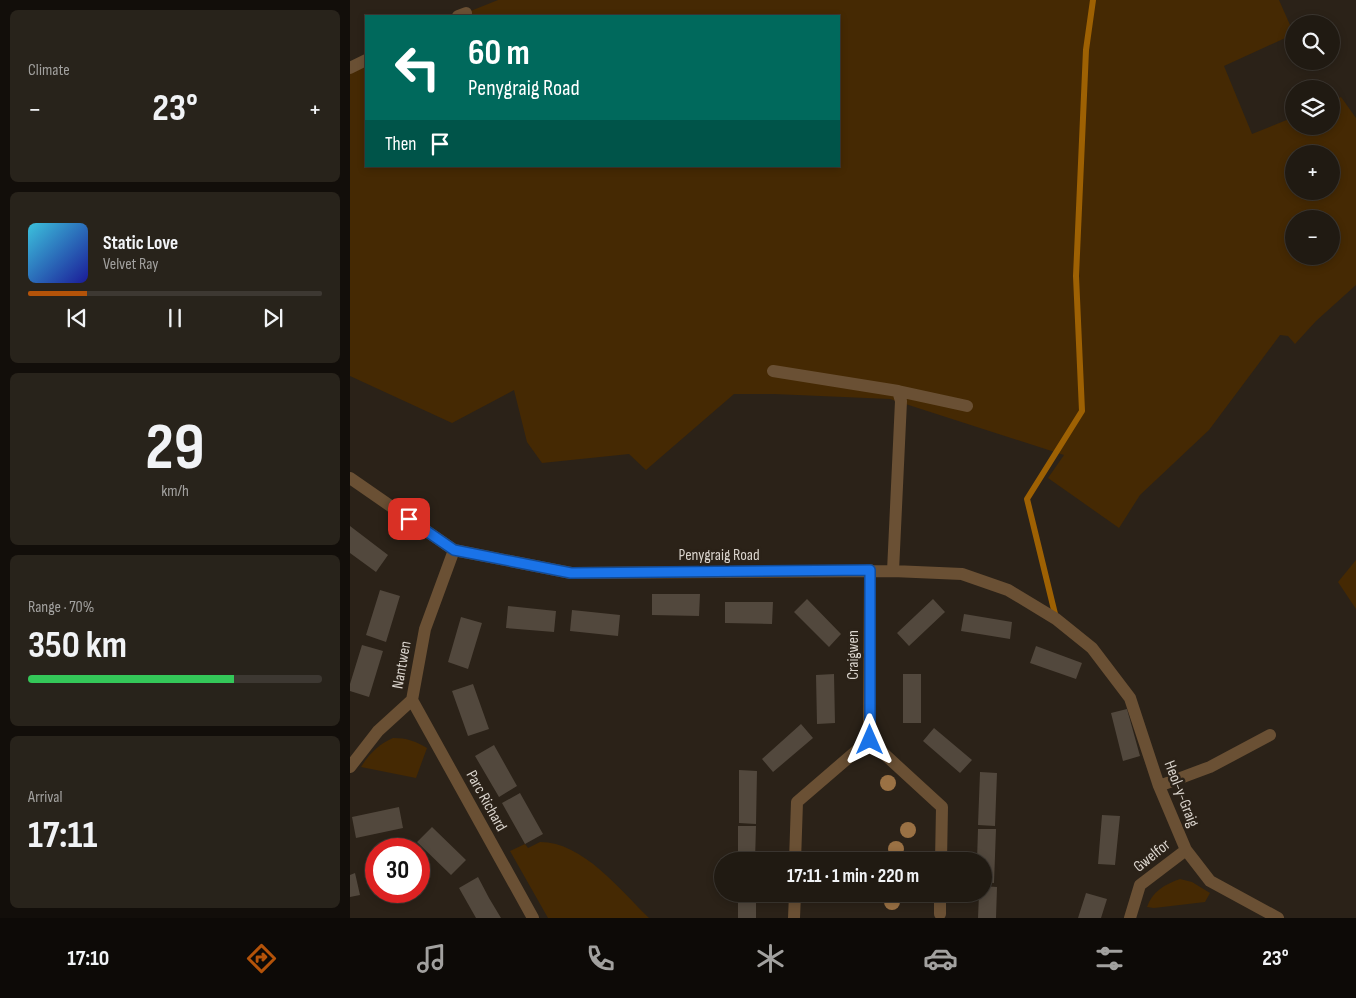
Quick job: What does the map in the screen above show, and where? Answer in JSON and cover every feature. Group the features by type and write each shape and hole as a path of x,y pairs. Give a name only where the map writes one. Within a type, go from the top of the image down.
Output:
{"street":[{"path":"350,68 365,60"},
{"path":"773,371 898,391 967,406"},
{"path":"893,571 901,401 898,391"},
{"name":"Penygraig Road","path":"350,478 454,550 571,573 870,570 962,574 1008,590 1056,619 1092,648"},
{"name":"Nantwen","path":"350,767 378,731 412,700 425,629 454,550"},
{"name":"Craigwen","path":"870,570 870,740"},
{"name":"Heol-y-Graig","path":"1092,648 1130,698 1159,786 1186,850 1210,881 1278,918"},
{"name":"Parc Richard","path":"412,700 533,918"},
{"path":"1159,786 1210,767 1270,735"},
{"path":"796,852 797,802 870,740 942,807 941,852"},
{"name":"Gwelfor","path":"1130,918 1140,885 1186,850"},
{"path":"794,918 795,902"},
{"path":"940,902 940,914"}],"shaded area":[{"path":"498,0 1279,0 1286,15 1285,38 1224,66 1252,134 1285,121 1285,135 1340,135 1341,97 1356,118 1356,285 1316,321 1295,344 1288,336 1280,335 1209,430 1140,495 1119,528 1048,478 1064,455 890,399 734,394 646,470 629,454 542,463 527,442 514,390 452,423 350,376 350,68 365,60 365,167 840,167 840,15 460,15"},
{"path":"1356,560 1356,609 1338,582"},
{"path":"393,738 411,740 427,748 416,778 361,767 375,750"},
{"path":"540,842 556,844 586,859 600,869 649,918 548,918 510,851 525,844 528,848"},
{"path":"1180,879 1192,882 1210,893 1205,902 1154,908 1147,907 1152,897 1160,889"}],"building":[{"path":"350,526 388,555 376,572 350,553"},
{"path":"380,590 400,596 386,642 366,635"},
{"path":"652,594 700,594 699,616 652,615"},
{"path":"807,599 841,634 829,647 794,612"},
{"path":"933,599 945,612 909,646 897,633"},
{"path":"725,602 773,602 772,624 725,623"},
{"path":"508,606 556,611 554,632 506,628"},
{"path":"572,610 620,615 618,636 570,631"},
{"path":"964,614 1012,622 1010,639 961,631"},
{"path":"461,617 482,623 468,669 448,662"},
{"path":"362,645 383,651 369,697 350,691 350,684"},
{"path":"1036,646 1082,663 1076,679 1030,663"},
{"path":"834,674 835,723 817,724 816,675"},
{"path":"903,674 921,674 921,723 903,723"},
{"path":"473,684 489,729 468,736 452,691"},
{"path":"1127,709 1140,756 1123,761 1111,713"},
{"path":"801,724 813,738 773,772 762,759"},
{"path":"934,728 972,760 960,773 923,741"},
{"path":"494,745 517,786 499,797 475,756"},
{"path":"739,770 757,771 756,824 739,823"},
{"path":"980,772 997,773 995,826 978,825"},
{"path":"520,793 543,834 525,844 502,803"},
{"path":"399,807 403,828 356,838 352,817"},
{"path":"1102,815 1120,816 1115,865 1098,864"},
{"path":"738,826 756,826 755,852 738,852"},
{"path":"432,827 466,860 451,875 430,855 430,838 421,838"},
{"path":"978,829 996,829 994,883 992,883 992,852 977,852"},
{"path":"355,873 360,895 350,897 350,875"},
{"path":"478,877 501,918 476,918 459,888"},
{"path":"992,887 997,887 996,918 978,918 979,902 992,902"},
{"path":"1086,893 1107,899 1101,918 1078,918"},
{"path":"738,902 756,902 756,918 738,918"}],"waterway":[{"path":"1056,618 1027,499 1082,411 1076,276 1086,50 1093,0"}],"route":[{"path":"409,519 454,550 571,573 870,570 870,740"}]}
